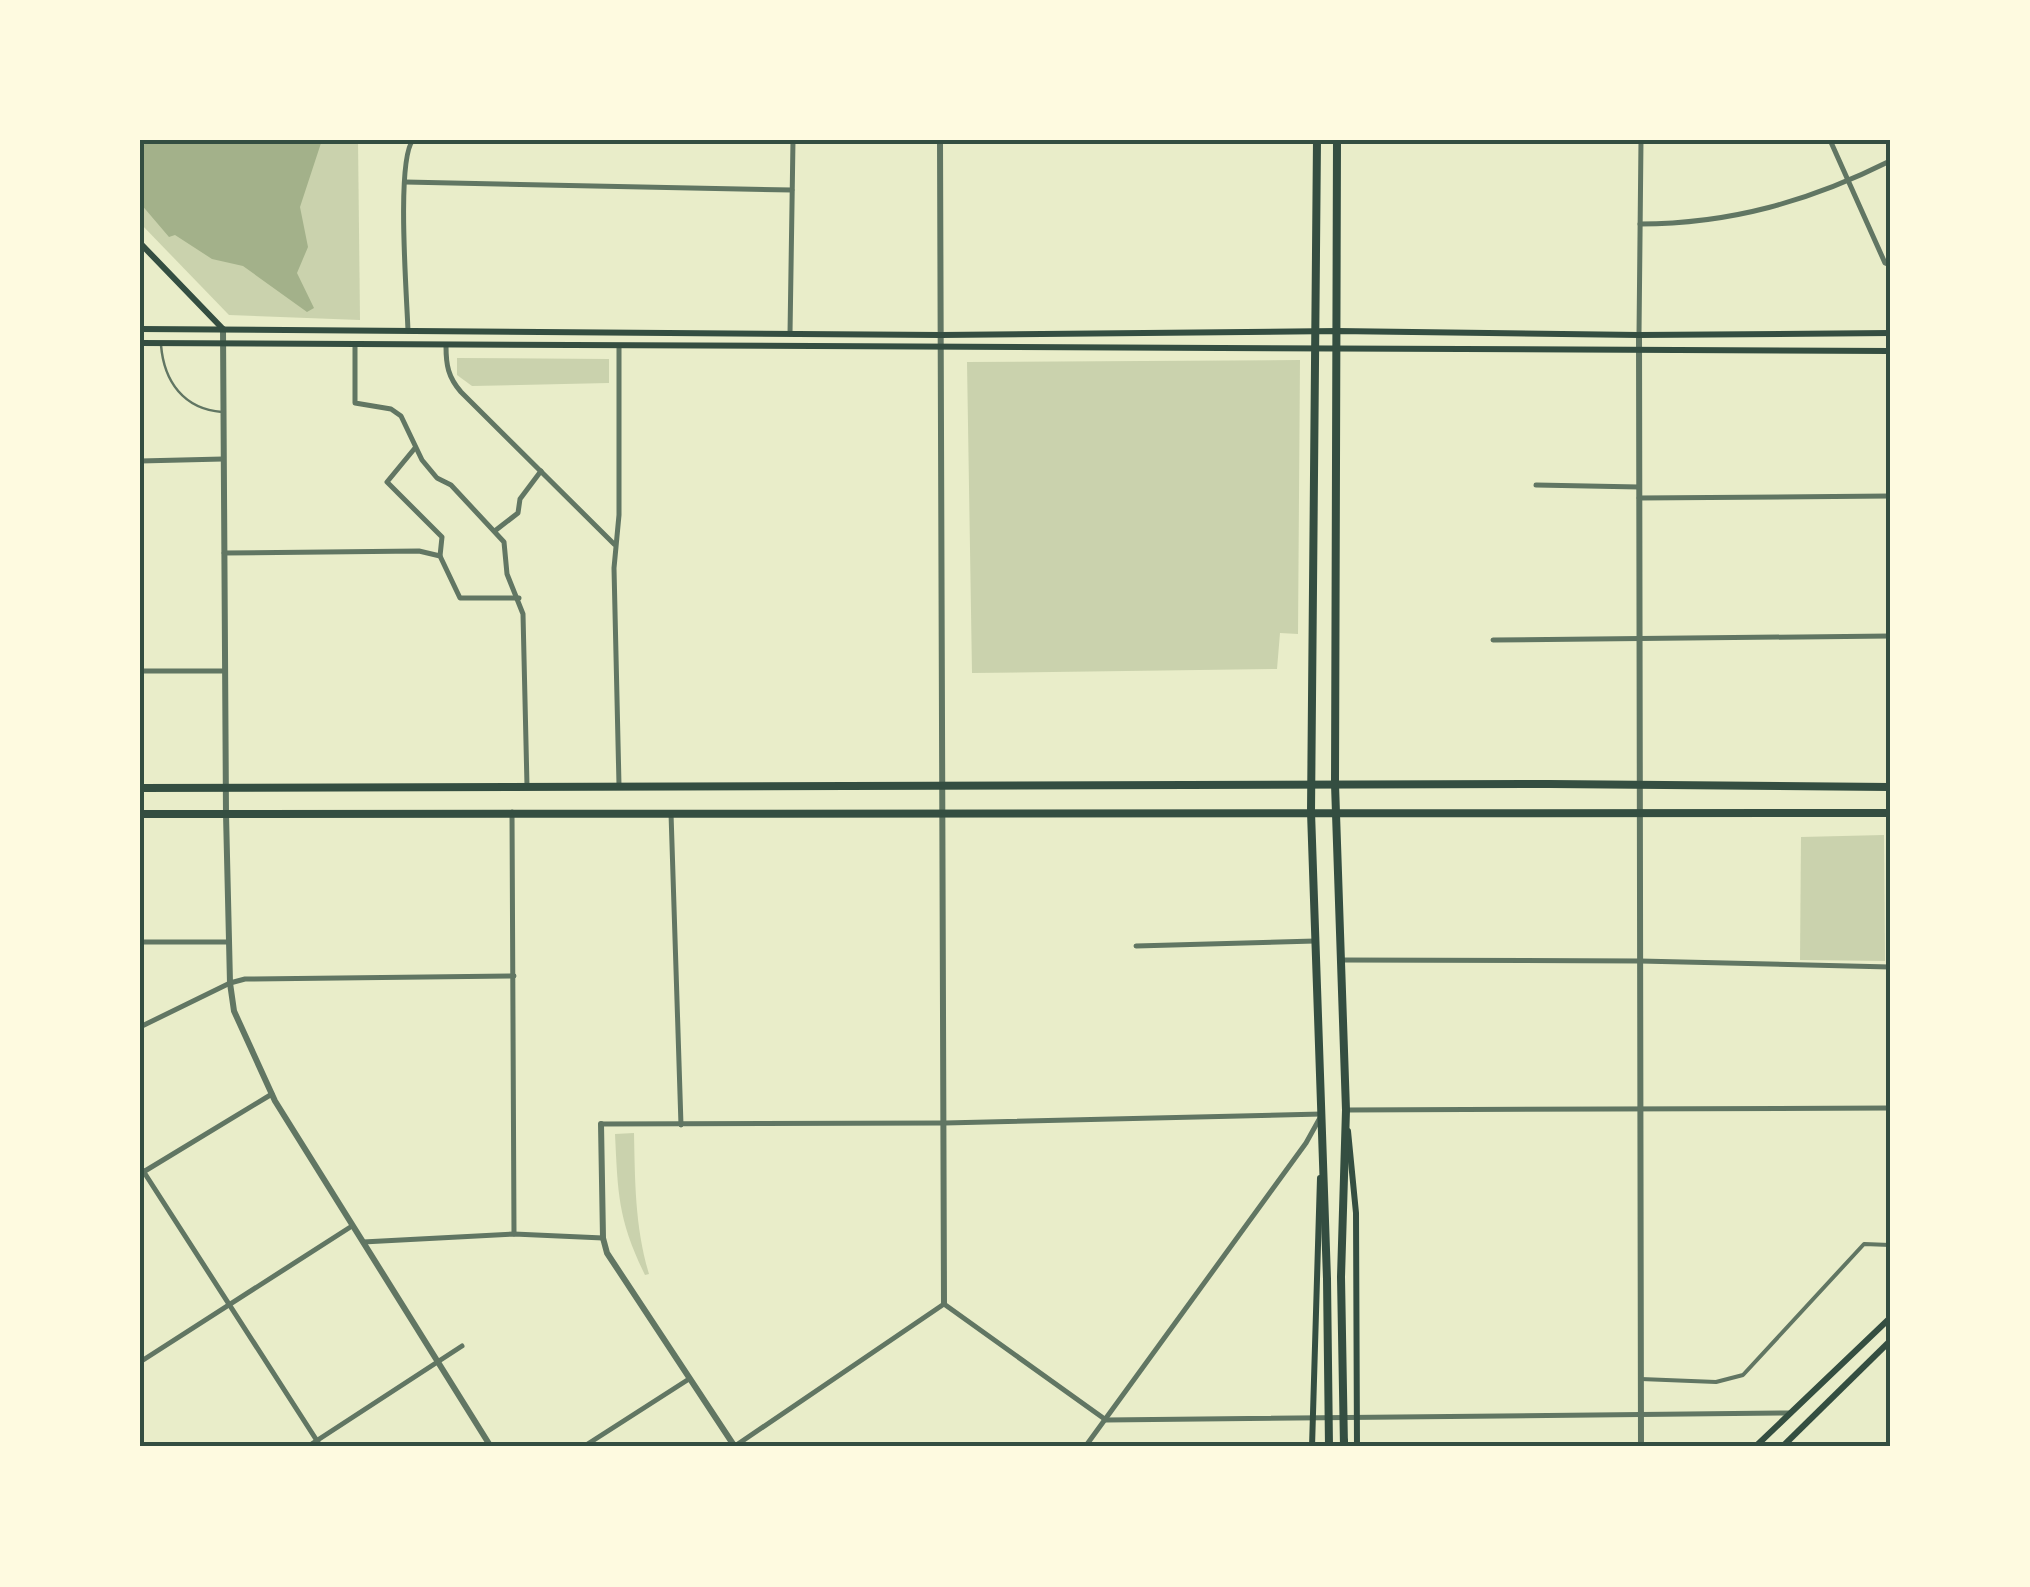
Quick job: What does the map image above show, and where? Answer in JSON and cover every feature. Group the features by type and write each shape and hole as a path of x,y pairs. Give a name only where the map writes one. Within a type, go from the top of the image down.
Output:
{"main road":[{"path":"1317,140 1311,812 1329,1447"},
{"path":"1337,140 1335,784 1346,1110 1356,1213 1357,1447"},
{"path":"140,243 223,330"},
{"path":"140,329 941,335 1318,331 1639,336 1890,333"},
{"path":"140,344 1890,351"},
{"path":"140,788 1311,784 1890,787"},
{"path":"140,814 1890,813"},
{"path":"1344,1445 1341,1277 1346,1110"},
{"path":"1312,1447 1322,1114"},
{"path":"1755,1447 1890,1318"},
{"path":"1782,1447 1890,1342"}],"street":[{"path":"408,331 405,182 408,146 413,140"},
{"path":"790,334 792,140"},
{"path":"940,140 944,1304"},
{"path":"1641,140 1641,1447"},
{"path":"1830,140 1885,263 1890,266"},
{"path":"1640,224 1705,221 1752,213 1850,181 1890,161"},
{"path":"405,182 792,190"},
{"path":"223,330 226,814 234,1011 272,1094 491,1447"},
{"path":"355,345 355,404 391,409 401,416 415,448 437,478 452,485 504,542 507,574 523,614 527,786"},
{"path":"446,346 446,367 452,382 616,546"},
{"path":"620,346 620,502 616,546 620,786"},
{"path":"415,448 386,482 442,537 440,556 460,598 519,598"},
{"path":"140,460 223,459"},
{"path":"496,530 518,513 520,499 542,470"},
{"path":"1536,485 1639,487"},
{"path":"1639,498 1890,496"},
{"path":"224,553 418,550 440,556"},
{"path":"1493,640 1890,636"},
{"path":"140,672 225,671"},
{"path":"671,811 681,1125"},
{"path":"512,812 514,1234"},
{"path":"1136,946 1315,941"},
{"path":"140,942 229,942"},
{"path":"1340,960 1890,967"},
{"path":"140,1027 230,983 260,978 514,976"},
{"path":"272,1094 141,1170 319,1444"},
{"path":"1346,1110 1890,1108"},
{"path":"944,1304 735,1447 614,1269 602,1238 602,1124 1322,1114"},
{"path":"1085,1447 1306,1143 1322,1114"},
{"path":"140,1362 352,1225"},
{"path":"363,1242 514,1234 602,1238"},
{"path":"1640,1379 1716,1382 1743,1375 1864,1244 1890,1245"},
{"path":"944,1304 1106,1420 1791,1413"},
{"path":"307,1447 319,1444 462,1346"},
{"path":"583,1447 689,1378"}],"lane":[{"path":"161,344 162,367 171,384 202,410 223,412"}],"shaded area":[{"path":"140,140 358,140 360,320 229,315 140,223"},
{"path":"151,140 322,140 300,207 308,247 297,273 314,308 307,312 243,266 212,259 175,235 169,237 140,203 140,147"},
{"path":"457,358 609,359 609,383 472,386 457,375"},
{"path":"1300,360 1298,634 1280,633 1277,669 972,673 967,362"},
{"path":"1884,835 1885,961 1800,960 1801,837"},
{"path":"634,1133 638,1222 649,1274 645,1275 624,1222 617,1174 615,1134"}]}
